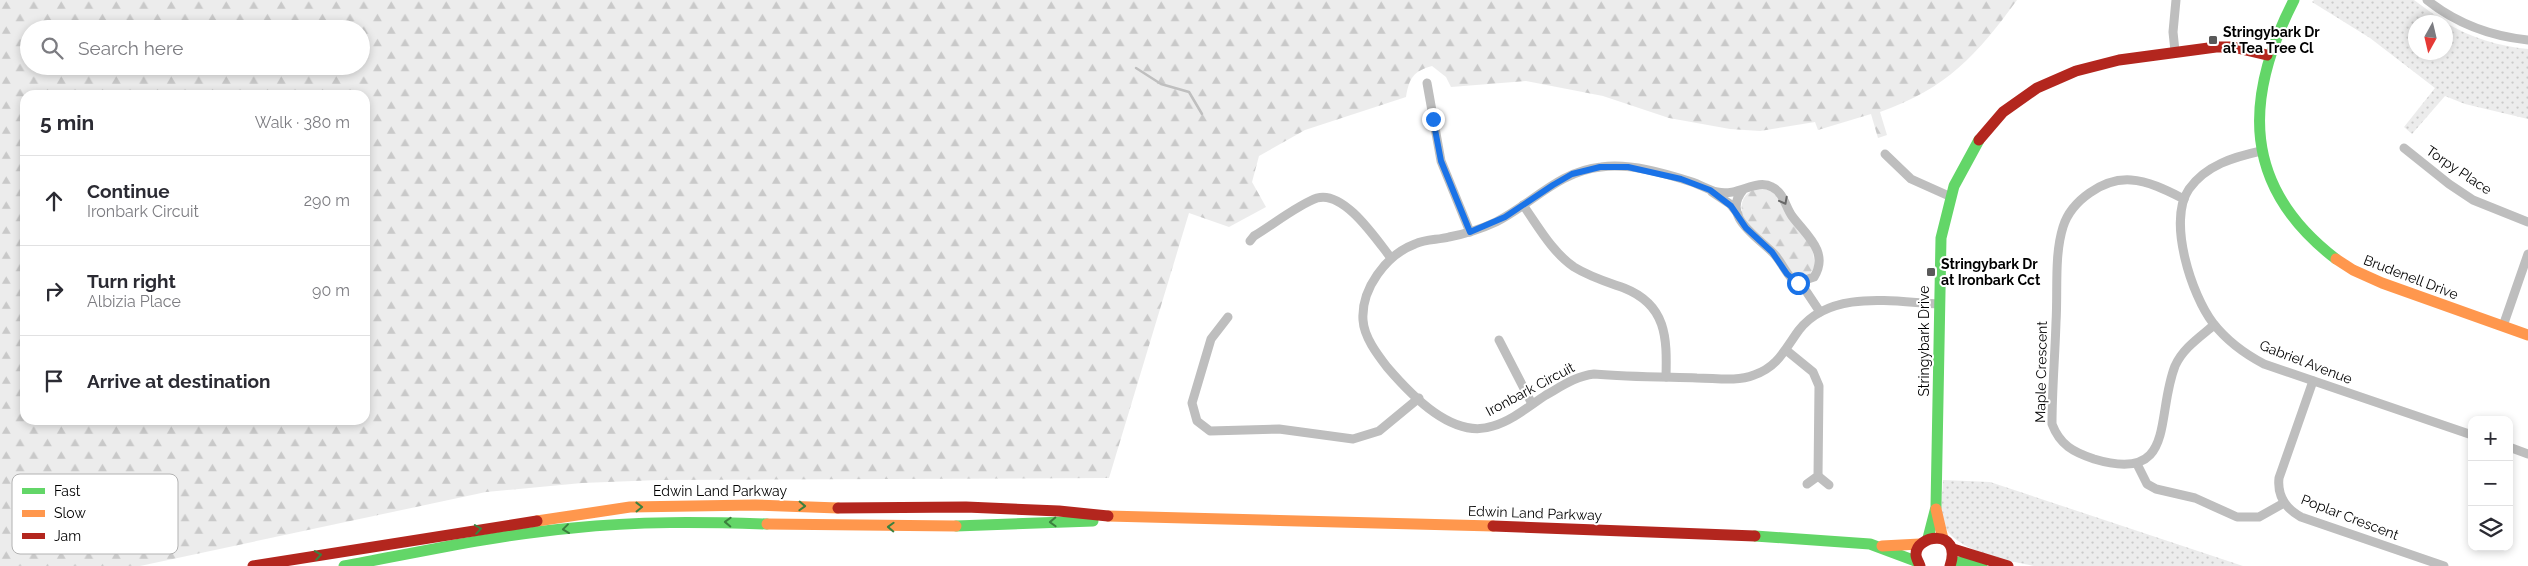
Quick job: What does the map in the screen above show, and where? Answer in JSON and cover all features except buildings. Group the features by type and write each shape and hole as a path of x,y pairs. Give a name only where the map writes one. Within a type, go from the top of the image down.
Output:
{"main road":[{"name":"Brudenell Drive","path":"2294,0 2279,24 2267,55 2260,89 2262,151 2269,174 2282,200 2298,224 2325,252 2368,279 2528,335"},
{"name":"Stringybark Drive","path":"1944,538 1936,507 1941,238 1949,196 1965,161 1985,131 2013,103 2032,90 2051,79 2093,64 2175,51 2224,47 2267,55"},
{"name":"Edwin Land Parkway","path":"252,566 630,507 755,505 854,508 966,507 1059,511 1102,516 1831,539 1878,546 1944,538"},
{"name":"Stringybark Drive","path":"1919,564 1917,553 1924,541 1936,507"},
{"name":"Edwin Land Parkway","path":"344,566 444,547 570,528 606,525 701,521 900,527 1191,519"},
{"path":"1944,538 1953,549 2008,566"},
{"name":"Edwin Land Parkway","path":"1878,546 1919,564"},
{"path":"1953,549 1951,564 1991,562"}],"street":[{"path":"2175,51 2173,32 2176,0"},
{"path":"2427,0 2454,20 2477,30 2494,35 2528,40"},
{"path":"1427,83 1441,161 1470,232"},
{"name":"Torpy Place","path":"2404,148 2437,175 2473,200 2528,222"},
{"name":"Gabriel Avenue","path":"2262,151 2218,164 2199,177 2184,199 2181,221 2189,269 2198,297 2214,325 2230,341 2252,357 2274,368 2468,434"},
{"path":"1885,154 1911,178 1949,196"},
{"name":"Ironbark Circuit","path":"1820,312 1813,291 1819,262 1816,247 1810,236 1791,215 1779,193 1772,187 1763,184 1733,193 1710,190 1681,179 1639,169 1600,167 1565,178 1496,222 1470,232 1416,243 1391,258 1381,269 1372,286 1363,307 1363,322 1376,352 1397,378 1442,417 1454,425 1469,430 1493,426 1517,415 1580,376 1744,378 1770,367 1786,350 1802,326 1820,312 1840,304 1853,302 1939,304"},
{"name":"Maple Crescent","path":"2137,464 2122,466 2082,455 2064,446 2052,424 2060,238 2063,226 2072,210 2097,188 2114,182 2131,180 2147,183 2184,199"},
{"name":"Ironbark Circuit","path":"1710,190 1731,206 1746,228 1774,254 1787,274 1806,291 1820,312"},
{"path":"1738,214 1737,201 1743,190"},
{"path":"1250,241 1254,236 1315,198 1328,197 1344,203 1391,258"},
{"path":"1523,205 1558,254 1573,266 1592,277 1642,297 1655,312 1662,323 1666,340 1666,377"},
{"path":"2503,326 2528,254"},
{"path":"1794,280 1810,279 1816,274"},
{"path":"1228,317 1211,339 1192,403 1197,421 1210,431 1274,429 1353,439 1379,430 1419,398"},
{"path":"2214,325 2188,347 2176,364 2157,446 2148,458 2137,464 2147,484 2156,489 2194,498 2237,517 2259,516 2284,503"},
{"path":"1499,340 1532,404"},
{"path":"1786,350 1813,372 1819,386 1818,476"},
{"name":"Poplar Crescent","path":"2313,381 2279,478 2279,490 2284,503 2301,517 2444,566"},
{"path":"2513,448 2528,454"},
{"path":"1807,484 1818,476"},
{"path":"1818,476 1829,485"}],"green space":[{"path":"0,0 2017,0 1988,37 1958,68 1924,93 1880,112 1887,135 1878,138 1871,114 1818,130 1815,122 1760,131 1730,129 1669,118 1603,96 1526,81 1451,87 1446,77 1432,66 1416,73 1409,85 1406,97 1305,130 1259,156 1252,182 1266,207 1229,227 1189,213 1109,478 659,480 582,483 486,492 140,566 0,566"},
{"path":"2314,0 2414,0 2434,15 2408,15 2408,60 2453,60 2453,26 2466,33 2506,46 2528,49 2528,119 2465,104 2445,96 2412,134 2404,127 2435,88 2370,38 2312,2"},
{"path":"1758,188 1767,189 1777,195 1812,246 1815,266 1809,275 1796,276 1791,273 1744,220 1743,201 1748,193"},
{"path":"1943,480 1990,482 2243,566 2034,566 1995,557 1967,546 1947,530 1941,514"}],"waterway":[{"path":"1136,68 1161,84 1189,92 1202,114"}],"traffic: fast":[{"path":"2294,0 2277,37 2266,72 2260,106 2261,140 2268,172 2283,202 2305,231 2336,259"},
{"path":"1928,538 1936,507 1941,238 1954,186 1979,140"},
{"path":"956,526 1093,521"},
{"path":"344,566 487,539 573,528 670,523 767,524"},
{"path":"1755,536 1870,544 1918,562"},
{"path":"1952,562 1983,562"}],"traffic: slow":[{"path":"2336,259 2353,270 2382,283 2528,335"},
{"path":"537,521 630,507 755,505 838,508"},
{"path":"1936,509 1943,539"},
{"path":"1108,516 1493,526"},
{"path":"767,524 956,526"},
{"path":"1882,546 1920,544"}],"traffic: jam":[{"path":"1979,140 2003,112 2037,88 2076,71 2119,60 2216,47 2233,47 2267,55"},
{"path":"838,508 966,507 1059,511 1108,516"},
{"path":"253,566 537,521"},
{"path":"1493,526 1755,536"},
{"path":"1920,566 1916,556 1918,548 1930,539 1938,538 1945,540 1950,545 1952,554 1950,566"},
{"path":"1953,549 2008,566"}],"place":[{"name":"Stringybark Dr at Tea Tree Cl","path":"2213,40"},
{"name":"Stringybark Dr at Ironbark Cct","path":"1931,272"}],"route":[{"path":"1433,119 1441,161 1470,232 1505,217 1572,174 1600,167 1628,167 1681,179 1710,190 1736,211 1746,228 1772,252 1787,274 1798,283"}]}
